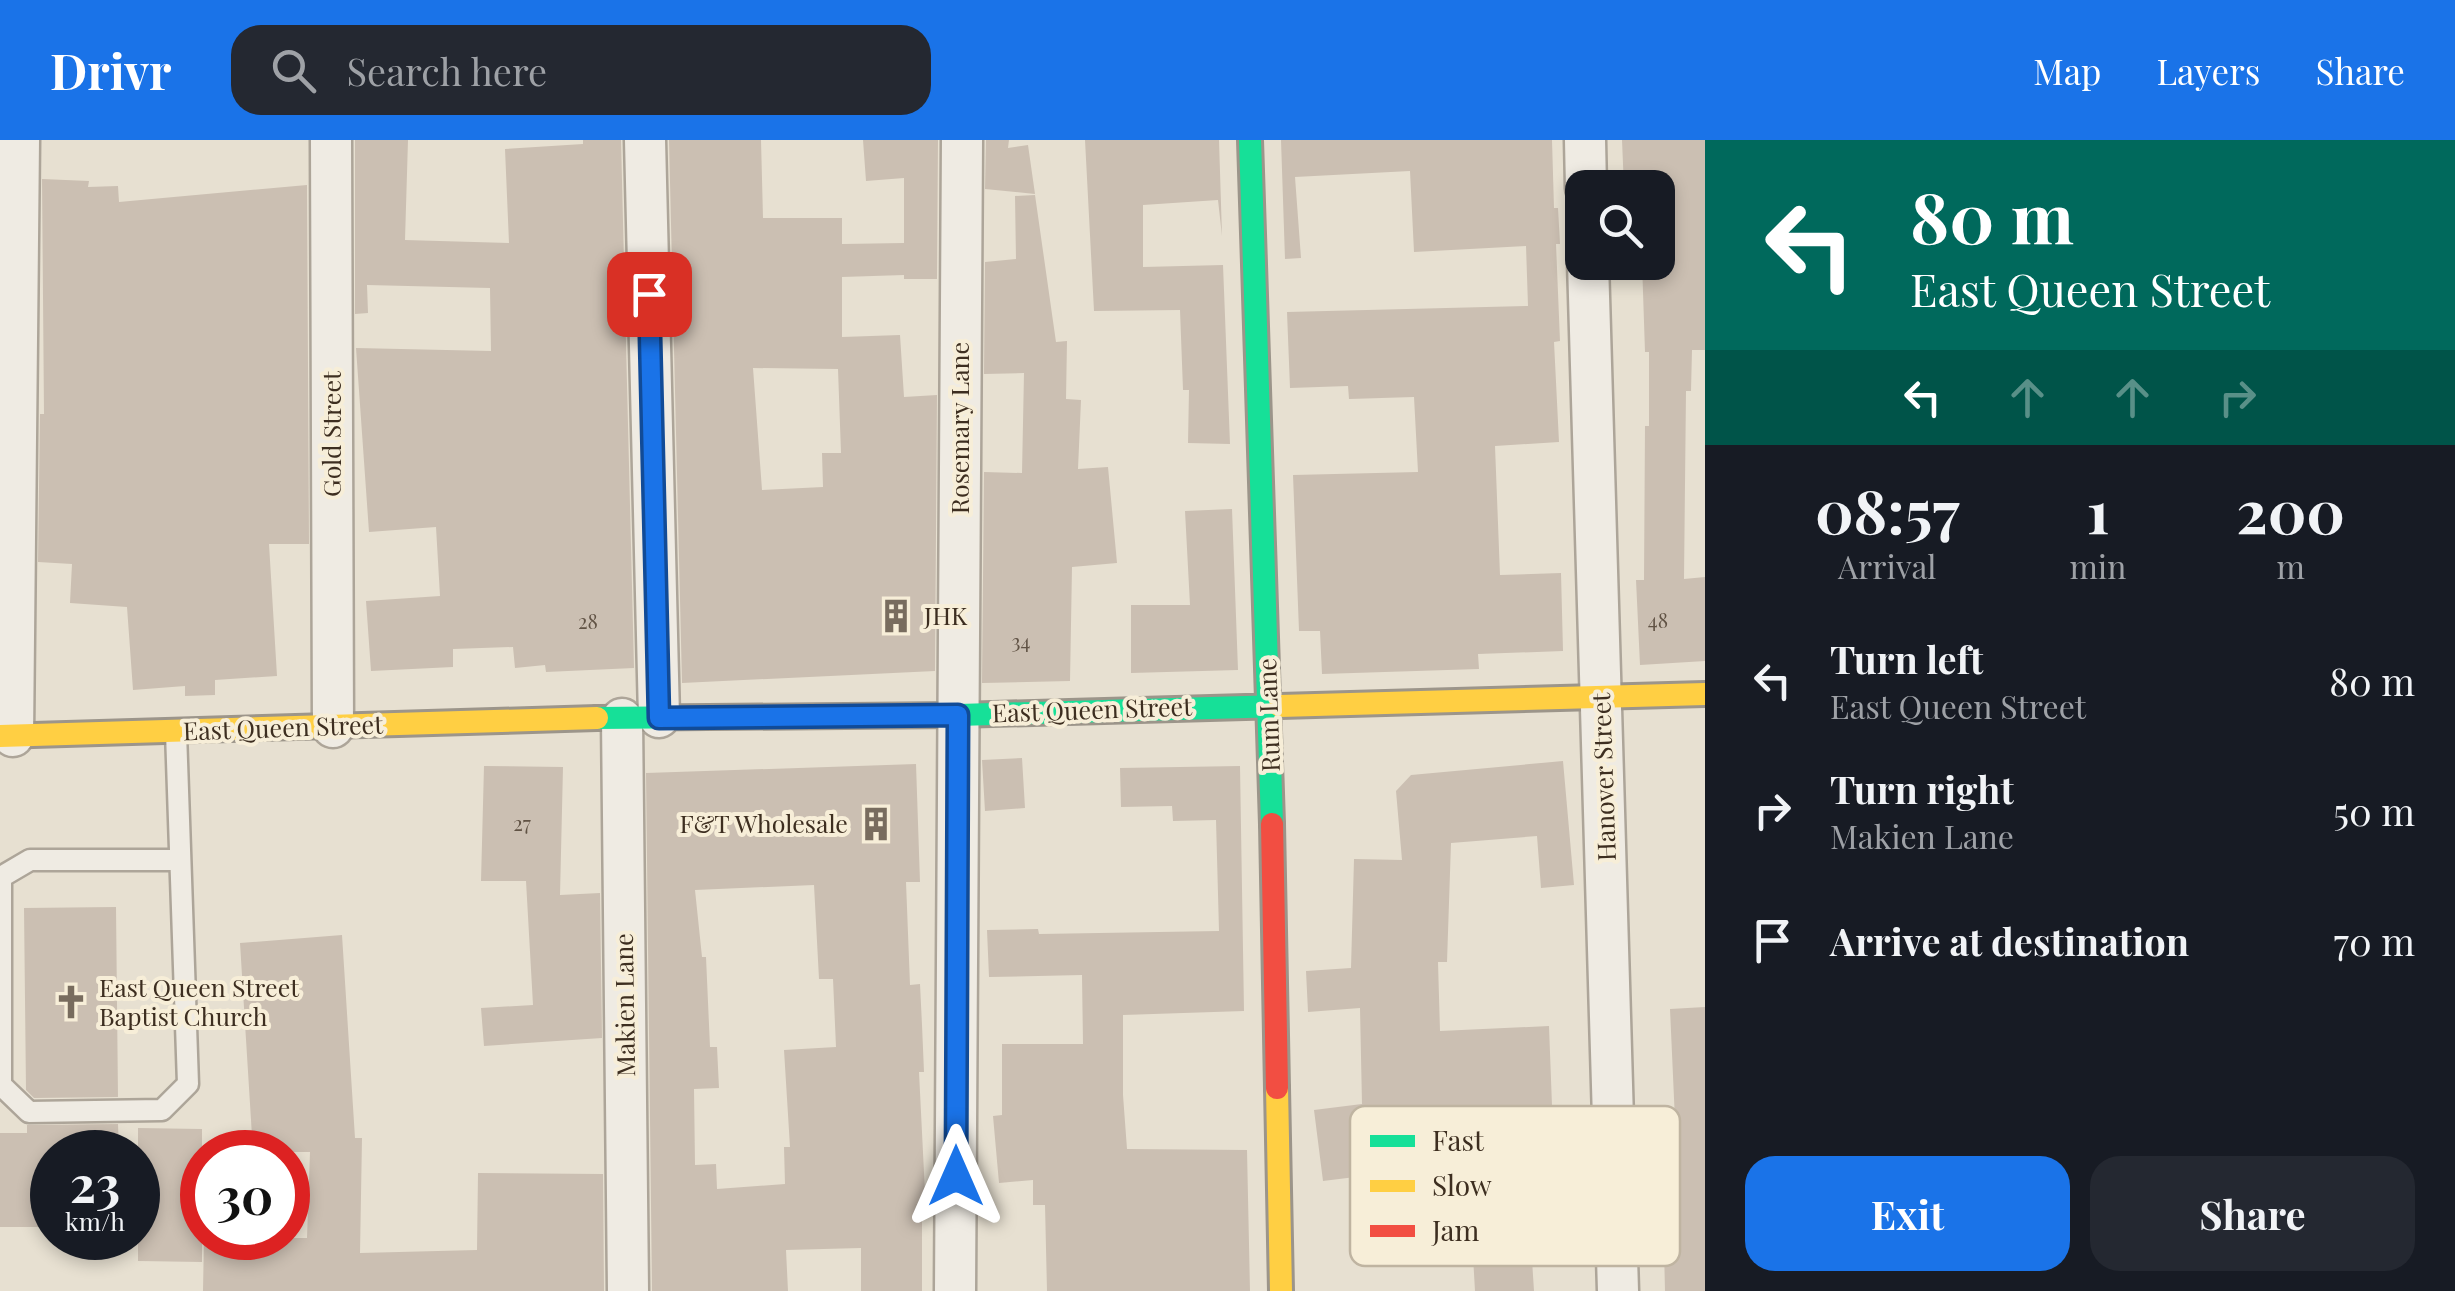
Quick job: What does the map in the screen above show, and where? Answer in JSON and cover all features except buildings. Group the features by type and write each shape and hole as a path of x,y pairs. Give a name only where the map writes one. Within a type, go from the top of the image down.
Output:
{"main road":[{"name":"Rum Lane","path":"1250,140 1270,704 1281,1291"},
{"name":"East Queen Street","path":"7,736 511,719 958,715 1705,694"}],"street":[{"path":"7,736 19,140"},
{"name":"Gold Street","path":"331,140 333,727"},
{"name":"Makien Lane","path":"628,1291 640,718 646,140"},
{"name":"Rosemary Lane","path":"956,1291 962,140"},
{"path":"1584,140 1585,170"},
{"name":"Hanover Street","path":"1589,280 1613,1106"},
{"name":"Hanover Street","path":"1617,1266 1618,1291"}],"lane":[{"path":"176,732 188,1084 162,1110 29,1112 1,1085 1,877 30,860 180,860"}],"traffic: fast":[{"path":"1250,140 1272,824"},
{"path":"597,718 958,715 1280,706"}],"traffic: slow":[{"path":"1280,706 1705,694"},
{"path":"0,736 597,718"},
{"path":"1277,1088 1281,1291"}],"traffic: jam":[{"path":"1272,824 1277,1088"}],"place":[{"name":"JHK","path":"896,616"},
{"name":"F&T Wholesale","path":"876,824"},
{"name":"East Queen Street Baptist Church","path":"71,1002"}],"route":[{"path":"649,294 659,718 958,715 956,1176"}]}
